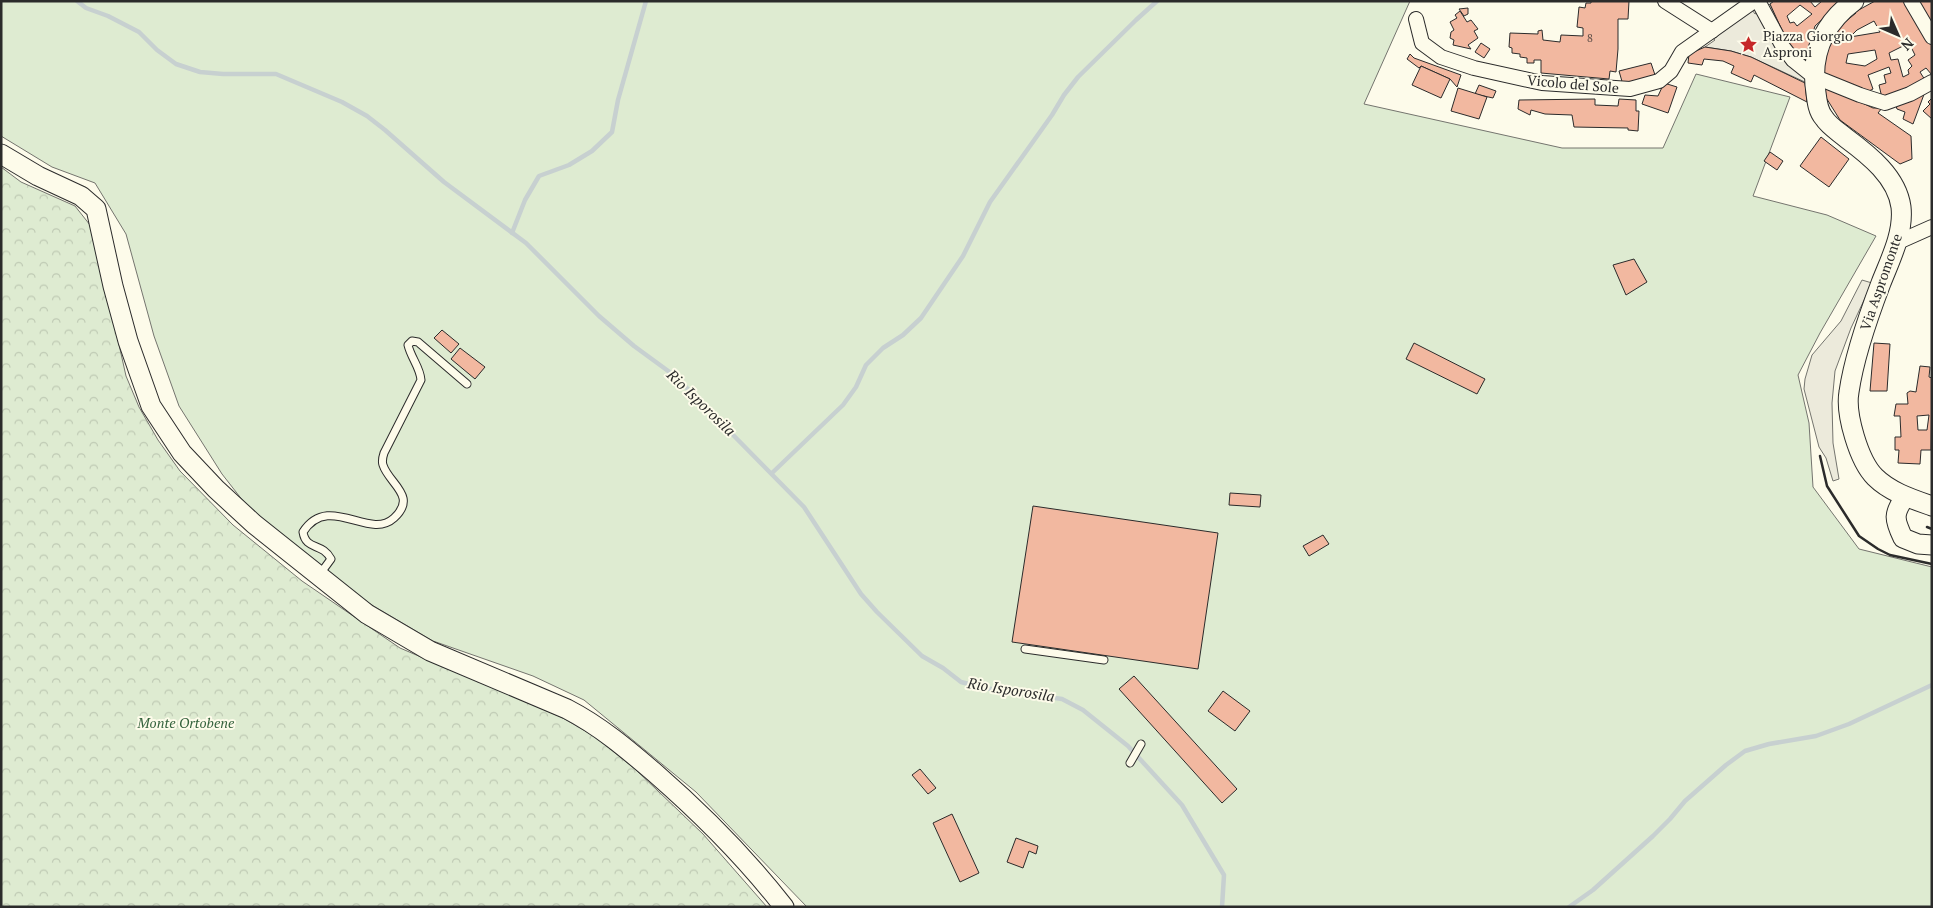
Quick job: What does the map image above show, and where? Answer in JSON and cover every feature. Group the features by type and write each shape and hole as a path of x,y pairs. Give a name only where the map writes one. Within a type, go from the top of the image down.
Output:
{"main road":[{"name":"Via Aspromonte","path":"1854,1 1830,23 1816,56 1813,76 1818,106 1824,119 1882,169 1897,192 1901,206 1902,221 1896,243 1867,322 1848,394 1850,419 1861,455 1874,476 1905,497 1932,506"},
{"path":"1,154 38,176 80,196 96,209 112,286 125,332 152,406 182,453 216,490 254,524 367,614 430,651 566,709 588,720 613,737 687,801 759,873 784,907"},
{"path":"1905,497 1896,510 1896,523 1903,538 1918,544 1932,545"}],"street":[{"path":"1665,1 1712,31"},
{"path":"1756,1 1784,47 1794,60 1813,76 1860,96 1885,103 1910,94 1932,82"},
{"name":"Vicolo del Sole","path":"1416,20 1422,43 1440,57 1474,68 1534,82 1630,89 1659,81 1671,71 1682,52 1756,1"},
{"path":"1912,1 1932,36"},
{"path":"1896,243 1932,227"}],"lane":[{"path":"318,576 331,559 326,550 310,544 304,538 303,532 315,519 329,514 376,524 388,523 397,515 403,505 403,495 383,464 384,453 421,380 420,371 410,354 408,346 412,341 418,342 467,384"},
{"path":"1025,649 1104,660"},
{"path":"1130,763 1141,744"}],"green space":[{"path":"1,1 1410,1 1364,104 1562,148 1663,148 1696,74 1790,97 1753,196 1827,215 1876,236 1798,375 1809,423 1813,487 1859,549 1932,567 1932,907 807,907 696,792 584,700 533,676 433,641 360,598 290,543 247,506 222,474 179,406 154,336 126,234 95,183 52,167 1,136"},
{"name":"Monte Ortobene","path":"1,167 21,182 75,206 90,225 99,255 126,376 139,407 158,440 180,471 233,525 302,581 400,648 561,717 594,736 635,769 703,834 767,907 1,907"}],"shaded area":[{"name":"Piazza Giorgio Asproni","path":"1770,4 1787,41 1799,57 1805,59 1807,83 1751,57 1731,51 1705,47 1715,40 1710,36 1750,7 1755,14"},
{"path":"1862,280 1872,283 1851,328 1835,371 1832,403 1833,443 1839,479 1833,481 1826,458 1819,447 1804,389 1805,379 1812,355 1841,321"}],"building":[{"path":"1591,1 1629,1 1628,19 1618,19 1616,72 1610,71 1609,79 1541,73 1541,60 1527,63 1527,58 1520,57 1520,54 1512,53 1512,48 1509,47 1510,33 1538,34 1538,31 1542,30 1543,40 1560,42 1561,35 1583,36 1583,28 1577,27 1579,7 1585,8 1586,3 1591,3"},
{"path":"1774,1 1810,1 1815,7 1822,1 1842,1 1815,26 1805,59 1799,57 1787,41 1770,4","holes":["1800,5 1812,14 1797,26 1794,22 1790,23 1787,16"]},
{"path":"1875,1 1907,1 1932,44 1932,75 1926,68 1920,72 1925,80 1882,98 1879,85 1886,83 1884,75 1891,73 1889,67 1868,75 1873,89 1865,93 1822,76 1828,44 1840,26 1855,12","holes":["1874,21 1880,32 1850,37 1857,30","1909,43 1915,55 1908,60 1912,66 1908,70 1909,74 1903,77 1898,59 1891,60 1889,53","1875,50 1877,59 1865,66 1846,63 1848,54"]},
{"path":"1915,1 1932,1 1932,32"},
{"path":"1468,8 1468,14 1464,16 1459,9"},
{"path":"1460,11 1467,22 1471,20 1478,29 1474,31 1478,38 1468,45 1471,49 1453,45 1454,40 1450,38 1451,32 1454,30 1450,22 1457,18 1455,15"},
{"path":"1481,43 1490,49 1484,58 1475,52"},
{"path":"1705,47 1731,51 1751,57 1805,83 1807,102 1754,75 1751,82 1731,73 1734,66 1723,61 1704,59 1702,65 1688,63 1689,54"},
{"path":"1410,54 1414,58 1461,75 1457,87 1450,79 1421,66 1419,68 1407,59"},
{"path":"1651,63 1656,78 1623,85 1619,71"},
{"path":"1421,66 1450,79 1441,98 1412,85"},
{"path":"1664,83 1677,87 1668,113 1642,104 1645,95 1658,96"},
{"path":"1479,85 1496,91 1493,98 1475,94"},
{"path":"1826,86 1873,108 1882,108 1878,113 1911,136 1912,159 1900,164 1840,120 1825,96 1823,88"},
{"path":"1458,88 1487,97 1479,119 1451,111"},
{"path":"1926,89 1913,124 1903,119 1905,112 1897,109 1896,106"},
{"path":"1932,98 1932,119 1923,111 1930,104 1928,102"},
{"path":"1595,99 1595,105 1618,106 1619,99 1636,100 1636,111 1639,111 1638,131 1628,130 1628,128 1574,127 1572,115 1545,114 1531,110 1530,115 1518,109 1519,100"},
{"path":"1821,137 1849,159 1829,187 1800,166"},
{"path":"1770,152 1783,161 1777,170 1764,161"},
{"path":"1634,259 1647,282 1626,295 1613,265"},
{"path":"442,330 459,344 451,353 434,338"},
{"path":"1414,343 1485,379 1477,394 1406,359"},
{"path":"1874,343 1890,344 1887,391 1870,391"},
{"path":"460,348 485,367 475,379 451,359"},
{"path":"1920,366 1930,367 1929,377 1932,378 1931,450 1921,450 1920,464 1898,463 1899,450 1895,450 1895,437 1901,437 1900,416 1894,416 1896,404 1908,404 1907,393 1910,391 1916,392","holes":["1929,415 1927,430 1918,430 1917,416"]},
{"path":"1230,493 1261,495 1260,507 1229,505"},
{"path":"1033,506 1218,533 1198,669 1012,642"},
{"path":"1323,535 1329,544 1309,556 1303,546"},
{"path":"1134,676 1237,789 1222,803 1119,689"},
{"path":"1223,691 1250,711 1235,731 1208,711"},
{"path":"920,769 936,788 928,794 912,775"},
{"path":"952,814 979,873 960,882 933,823"},
{"path":"1016,838 1038,846 1036,854 1029,851 1023,868 1007,862"}],"waterway":[{"name":"Rio Isporosila","path":"77,1 86,8 108,16 139,32 157,50 176,64 200,72 276,74 342,102 367,116 385,130 444,182 526,243 599,316 634,346 675,376 804,507 861,594 922,656 943,668 961,682 984,688 1062,699 1083,710 1128,746 1182,805 1224,875 1222,907"},
{"path":"512,233 525,200 539,176 569,165 592,151 612,132 618,100 646,1"},
{"path":"772,473 843,405 856,387 866,365 883,348 903,335 921,318 963,256 990,202 1052,115 1064,95 1078,77 1157,1"},
{"path":"1569,907 1593,890 1653,836 1685,801 1745,751 1769,744 1816,736 1849,724 1932,685"}],"wall":[{"path":"1820,456 1827,486 1859,536 1890,555 1932,564"},
{"path":"1927,527 1932,529"}],"place":[{"name":"Piazza Giorgio Asproni","path":"1749,44"}]}
